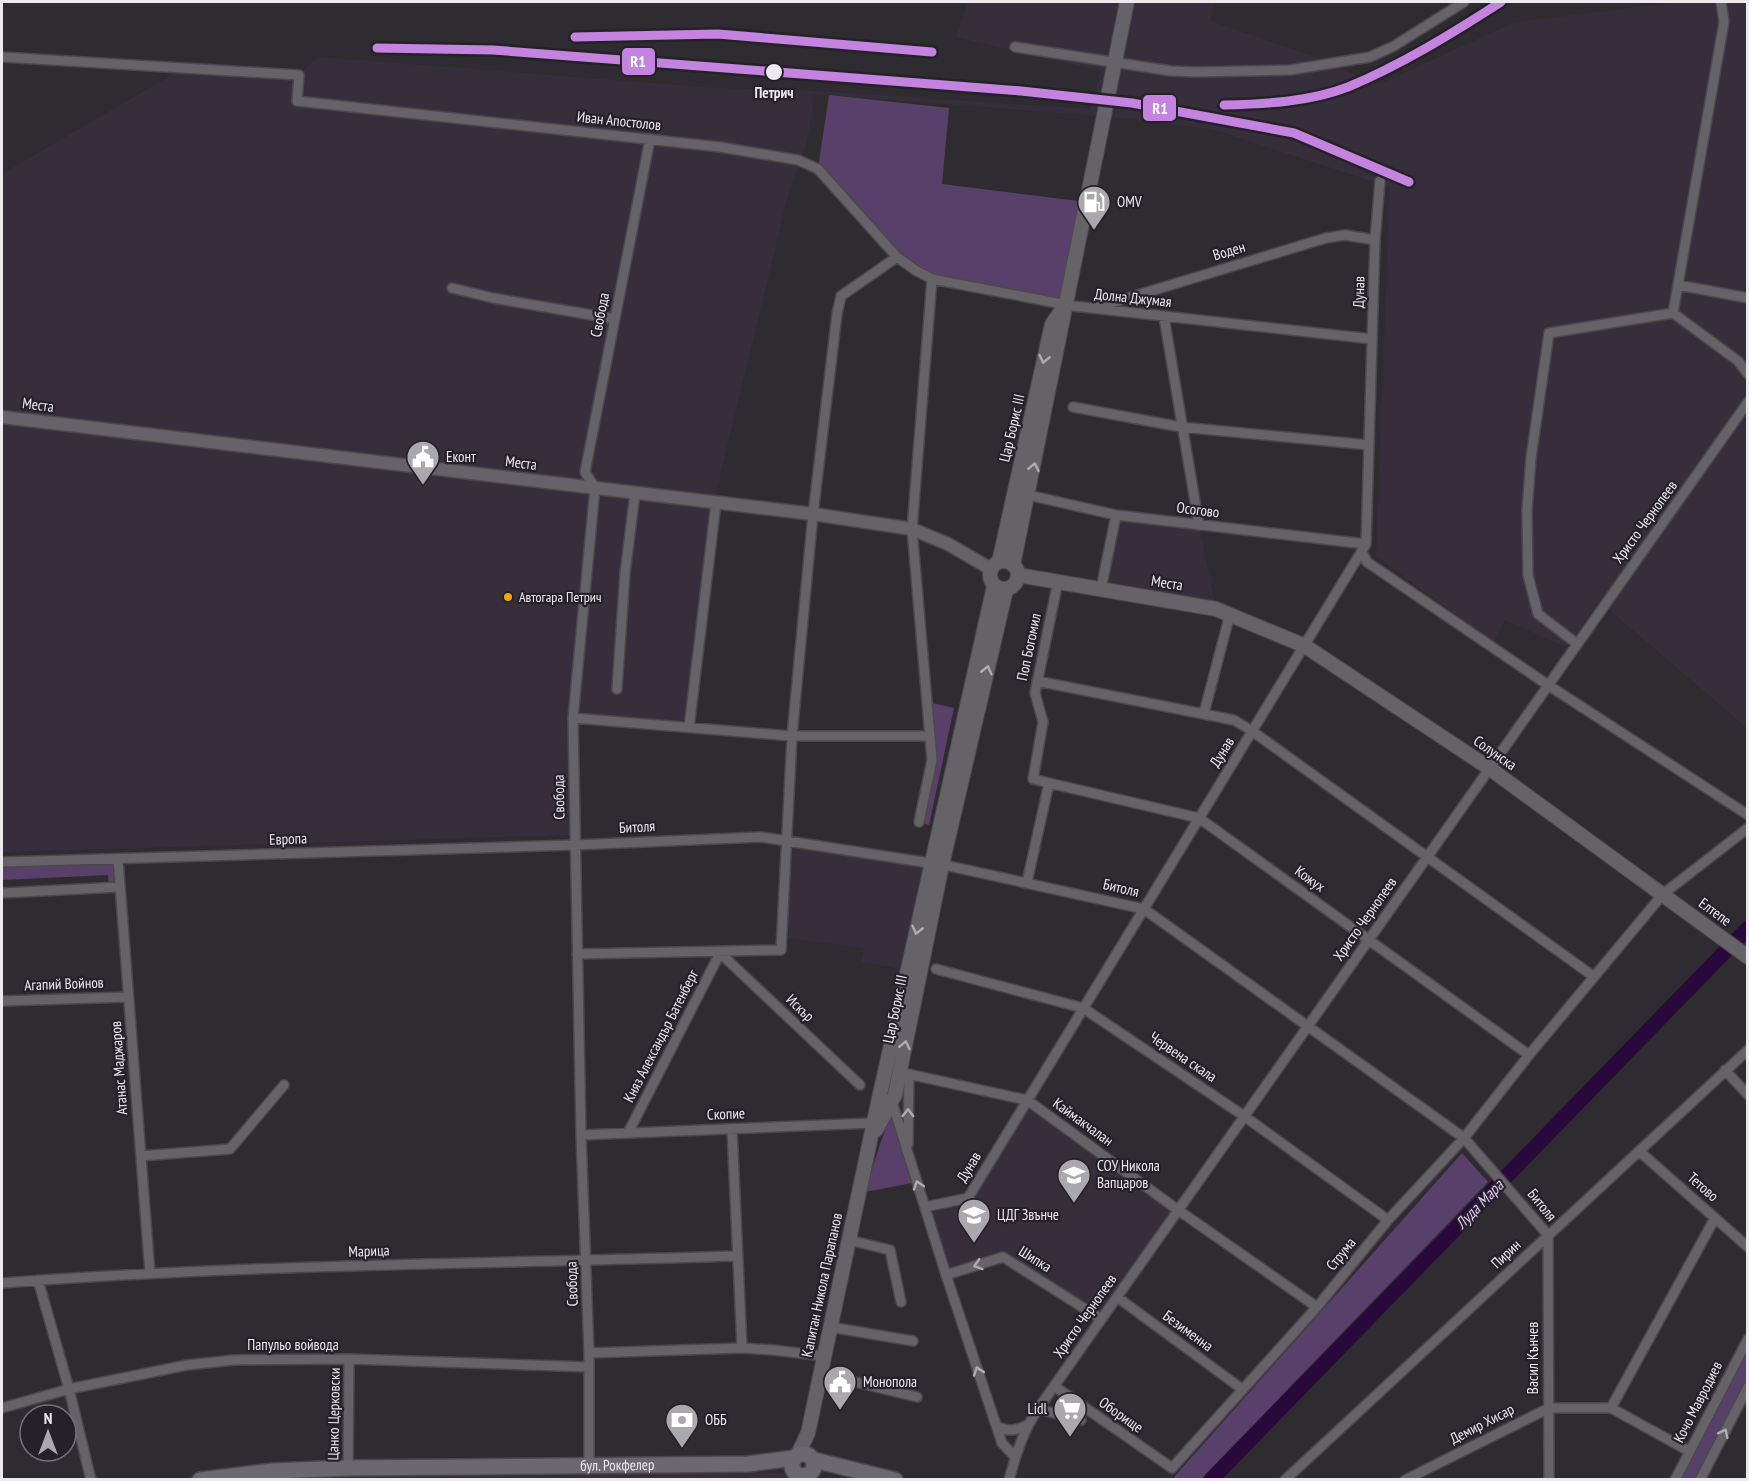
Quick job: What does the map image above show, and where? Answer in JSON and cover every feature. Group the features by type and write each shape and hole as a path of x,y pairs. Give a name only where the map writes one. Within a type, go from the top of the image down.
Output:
{"main road":[{"name":"Цар Борис III","path":"1016,570 1028,495 1065,305 1127,2"},
{"name":"Цар Борис III","path":"995,565 1052,324 1065,305"},
{"path":"1006,561 1016,570 1015,585 1000,588 990,579 995,565 1006,561"},
{"name":"Места","path":"1016,570 1058,581 1202,605 1230,614 1305,646"},
{"name":"Цар Борис III","path":"880,1092 937,864 1000,588"},
{"name":"Солунска","path":"1305,646 1489,768 1662,894"},
{"name":"Цар Борис III","path":"894,1099 904,1073 937,864"},
{"name":"Елтепе","path":"1662,894 1748,957"},
{"path":"880,1092 883,1096 894,1099"},
{"name":"Капитан Никола Парапанов","path":"803,1468 819,1379 880,1092"},
{"name":"Капитан Никола Парапанов","path":"869,1142 894,1099"},
{"name":"бул. Рокфелер","path":"200,1479 273,1471 348,1468 748,1464 848,1469 895,1479"}],"street":[{"path":"1015,47 1171,71 1290,70 1370,57 1394,46 1464,2"},
{"path":"1673,313 1724,22 1721,2"},
{"name":"Иван Апостолов","path":"2,57 299,75 297,101 720,147 798,160 818,169 897,257"},
{"name":"Свобода","path":"589,1466 589,1353 581,1135 573,718 595,488 585,472 650,139"},
{"name":"Дунав","path":"925,1206 968,1198 1364,548 1380,182"},
{"name":"Воден","path":"1093,309 1326,238 1346,236 1376,240"},
{"path":"577,954 720,953 781,950 792,736 813,514 841,296 897,257"},
{"name":"Долна Джумая","path":"897,257 933,279 1065,305 1372,339"},
{"path":"918,822 932,760 912,529 933,279"},
{"path":"1678,285 1748,298"},
{"path":"452,288 493,298 615,319"},
{"path":"1576,643 1538,614 1528,575 1527,510 1531,458 1549,333 1673,313 1738,361 1748,374"},
{"path":"1164,317 1199,525"},
{"name":"Христо Чернопеев","path":"1015,1457 1027,1425 1038,1409 1748,402"},
{"path":"1073,407 1181,427 1369,446"},
{"name":"Места","path":"2,417 813,514 912,529 995,565"},
{"path":"617,688 625,573 634,494"},
{"name":"Осогово","path":"1028,495 1116,515 1364,548"},
{"path":"689,728 716,503"},
{"path":"1101,589 1116,515"},
{"path":"1364,548 1367,562 1548,685 1748,815"},
{"name":"Поп Богомил","path":"1049,783 1033,779 1043,722 1035,693 1058,581"},
{"path":"1204,713 1230,614"},
{"path":"1037,681 1234,720 1593,976"},
{"path":"573,718 792,736 930,736"},
{"path":"1027,882 1049,783"},
{"name":"Кожух","path":"1049,783 1199,818 1529,1055"},
{"name":"Струма","path":"1172,1468 1317,1306 1388,1220 1464,1138 1593,976 1662,894 1748,828"},
{"name":"Битоля","path":"575,845 761,837 785,839 937,864 1143,909 1464,1138 1548,1235"},
{"name":"Европа","path":"2,862 575,845"},
{"name":"Атанас Маджаров","path":"118,859 150,1274"},
{"path":"2,893 120,887"},
{"name":"Искър","path":"720,953 860,1085"},
{"name":"Княз Александър Батенберг","path":"628,1133 720,953"},
{"name":"Червена скала","path":"936,969 1083,1008 1244,1116 1388,1220"},
{"name":"Агапий Войнов","path":"2,1001 128,997"},
{"name":"Пирин","path":"1285,1479 1748,1050"},
{"path":"1725,1070 1748,1095"},
{"path":"904,1073 907,1152"},
{"name":"Каймакчалан","path":"904,1073 1027,1100 1178,1210 1317,1306"},
{"path":"141,1156 230,1149 285,1085"},
{"name":"Цар Борис III","path":"894,1099 907,1152 1002,1443 1015,1457"},
{"name":"Скопие","path":"581,1135 873,1123"},
{"path":"732,1129 742,1348"},
{"name":"Тетово","path":"1639,1151 1748,1246"},
{"path":"1611,1408 1715,1218"},
{"name":"Васил Кънчев","path":"1548,1235 1549,1479"},
{"path":"849,1240 890,1250 901,1302"},
{"name":"Марица","path":"2,1283 150,1274 467,1262 737,1256"},
{"name":"Шипка","path":"946,1275 1003,1257 1101,1319"},
{"path":"39,1280 91,1479"},
{"name":"Безименна","path":"1116,1297 1242,1389"},
{"path":"830,1327 913,1341"},
{"name":"Кочо Мавродиев","path":"1675,1479 1748,1339"},
{"path":"589,1353 742,1348 824,1356"},
{"name":"Папульо войвода","path":"2,1408 69,1389 187,1365 234,1360 350,1359 589,1367"},
{"name":"Цанко Церковски","path":"348,1468 350,1359"},
{"path":"819,1379 839,1378 917,1398"},
{"name":"Оборище","path":"1054,1386 1172,1468"},
{"path":"1700,1479 1748,1388"},
{"name":"Демир Хисар","path":"1405,1479 1549,1407 1611,1408 1689,1451"},
{"path":"1038,1409 1082,1420"},
{"path":"997,1426 1006,1431 1027,1425"},
{"path":"1009,1479 1015,1457"}],"shaded area":[{"path":"968,2 1214,2 1210,21 1310,55 1378,85 1513,23 1677,2 1747,2 1747,728 1599,601 1566,647 1505,620 1493,642 1376,556 1390,187 1212,129 1102,116 815,94 807,142 788,195 715,497 686,722 571,714 571,835 2,852 2,174 194,62 304,70 318,57 714,88 814,91 1090,109 1101,71 956,37"},
{"path":"829,95 949,108 942,184 1086,202 1065,305 991,291 915,270 818,169"},
{"path":"1116,515 1199,525 1216,609 1101,589"},
{"path":"927,702 954,708 929,825 919,822 932,760"},
{"path":"785,839 932,863 907,970 861,962 864,948 781,937"},
{"path":"118,859 120,887 109,888 108,875 2,880 2,862"},
{"name":"СОУ Никола Вапцаров","path":"1027,1100 1178,1210 1101,1319 1003,1257 946,1275 925,1207 968,1198"},
{"path":"890,1118 893,1119 912,1183 865,1192 880,1144"},
{"path":"1462,1153 1488,1182 1201,1479 1174,1479 1175,1476"},
{"path":"1747,1339 1747,1387 1700,1479 1675,1480"},
{"path":"757,1472 787,1474 792,1479 327,1480 327,1475"}],"waterway":[{"name":"Луда Мара","path":"1211,1480 1748,928"}],"transit line":[{"name":"R1","path":"1224,105 1302,99 1348,87 1426,48 1501,2"},
{"name":"R1","path":"575,37 718,34 932,52"},
{"name":"R1","path":"377,48 493,50 1021,91 1132,103 1294,133 1409,182"}],"place":[{"name":"Петрич","path":"774,72"},
{"name":"OMV","path":"1094,231"},
{"name":"Еконт","path":"423,486"},
{"name":"Автогара Петрич","path":"508,597"},
{"name":"СОУ Никола Вапцаров","path":"1074,1204"},
{"name":"ЦДГ Звънче","path":"974,1244"},
{"name":"Монопола","path":"840,1411"},
{"name":"Lidl","path":"1070,1438"},
{"name":"ОББ","path":"682,1449"}]}
